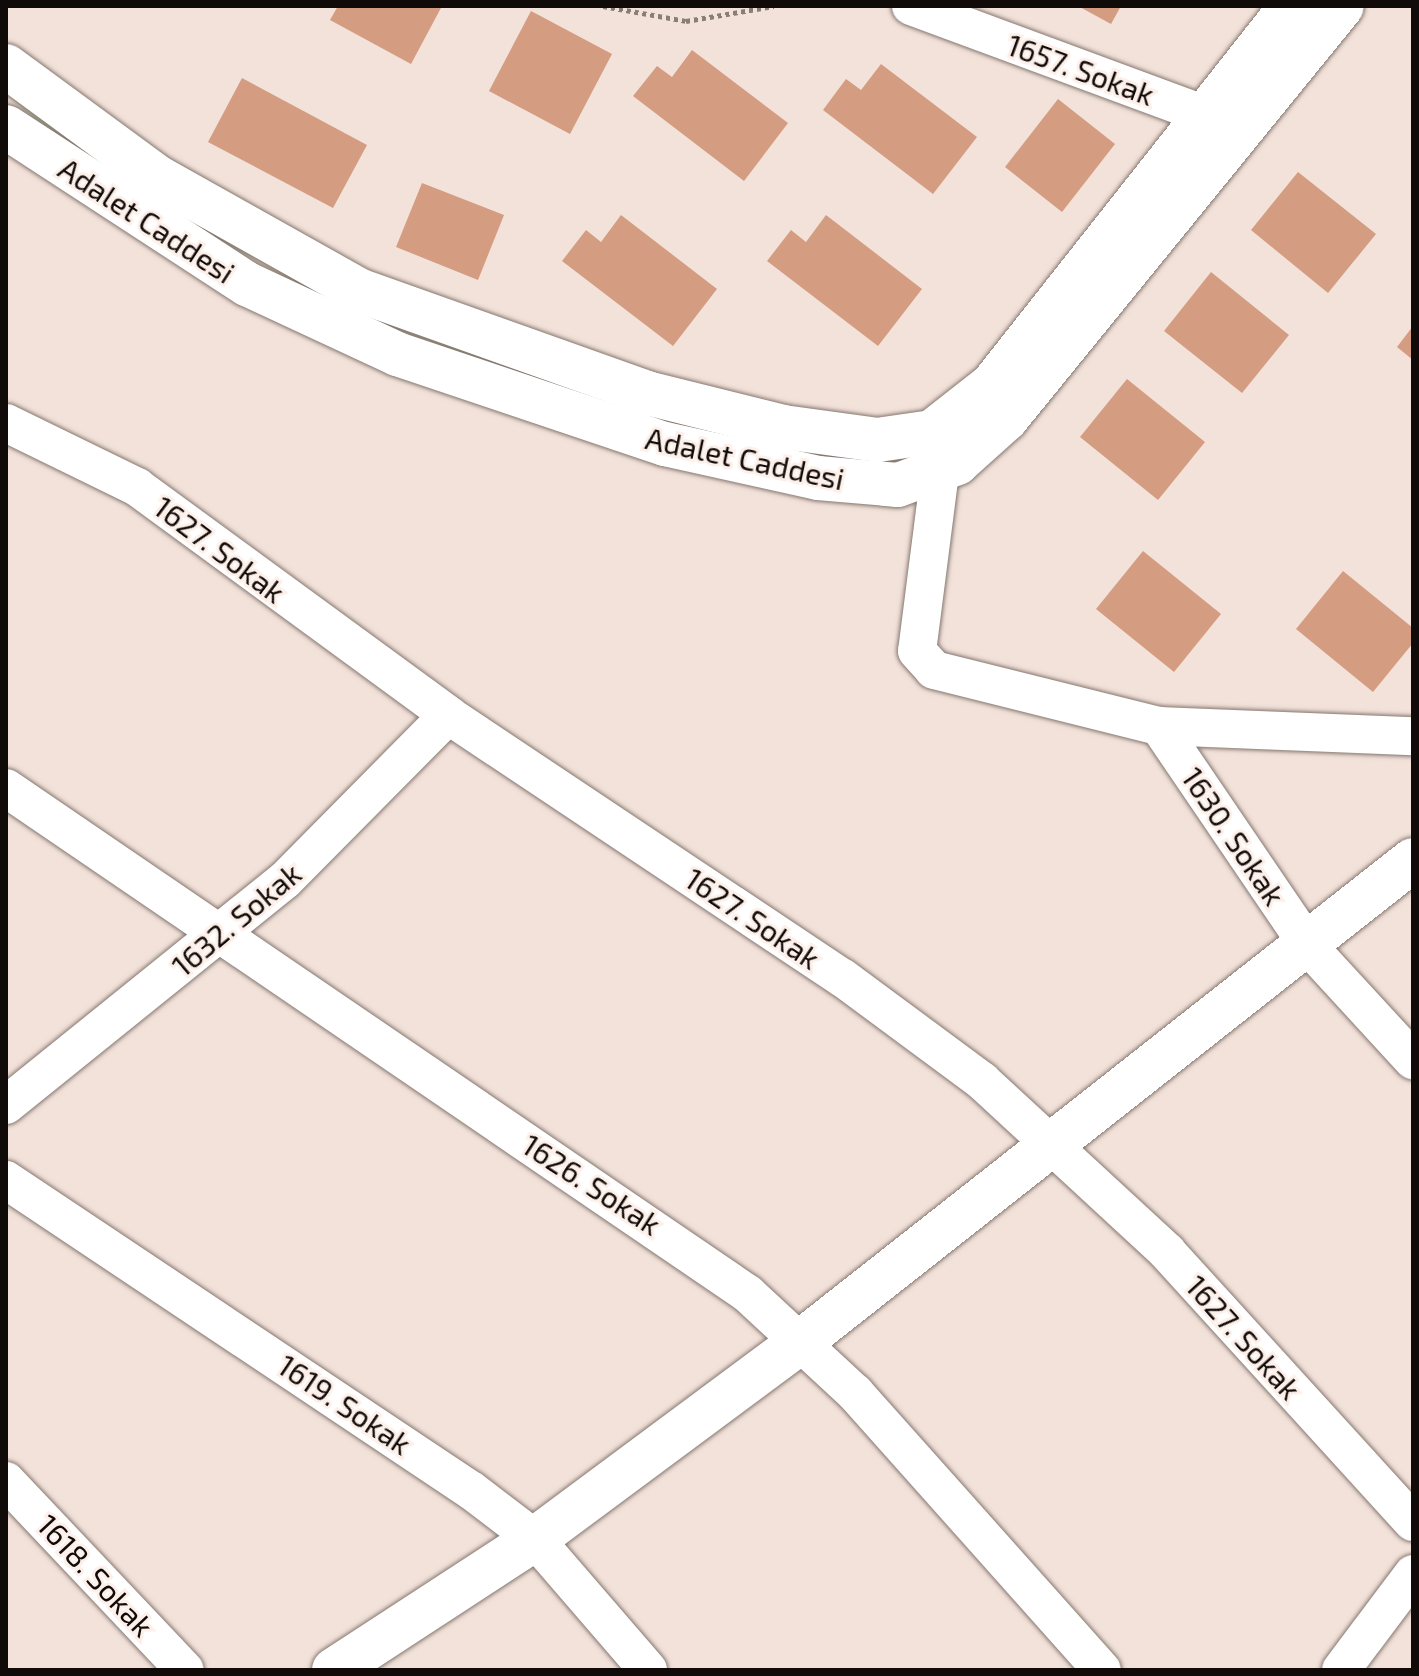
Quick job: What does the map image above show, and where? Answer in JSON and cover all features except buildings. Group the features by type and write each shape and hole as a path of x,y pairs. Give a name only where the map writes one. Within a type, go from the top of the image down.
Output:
{"street":[{"name":"1657. Sokak","path":"911,6 1206,115"},
{"path":"6,66 157,177 358,290 647,393 783,427 878,440 932,432 992,385 1291,6"},
{"name":"Adalet Caddesi","path":"6,127 247,284 397,354 665,444 802,474 898,485 940,472 1021,401 1342,6"},
{"name":"1627. Sokak","path":"6,423 137,487 448,715 843,978 1053,1142 1167,1252 1413,1522"},
{"path":"940,472 917,651 934,670 1159,726 1413,736"},
{"name":"1632. Sokak","path":"6,1105 219,935 342,828 448,715"},
{"name":"1630. Sokak","path":"1159,726 1309,947 1413,1060"},
{"name":"1626. Sokak","path":"6,788 219,935 688,1247 803,1340 1102,1670"},
{"path":"334,1670 535,1539 803,1340 1053,1142 1309,947 1413,860"},
{"name":"1619. Sokak","path":"6,1180 325,1389 535,1539 648,1670"},
{"name":"1618. Sokak","path":"6,1481 185,1670"},
{"path":"1341,1670 1413,1574"}],"path":[{"path":"603,6 686,21 774,6"}],"green space":[{"path":"6,93 219,237 398,326 632,411 775,445 901,459 902,466 782,450 636,416 405,333 213,238 42,126"}]}
